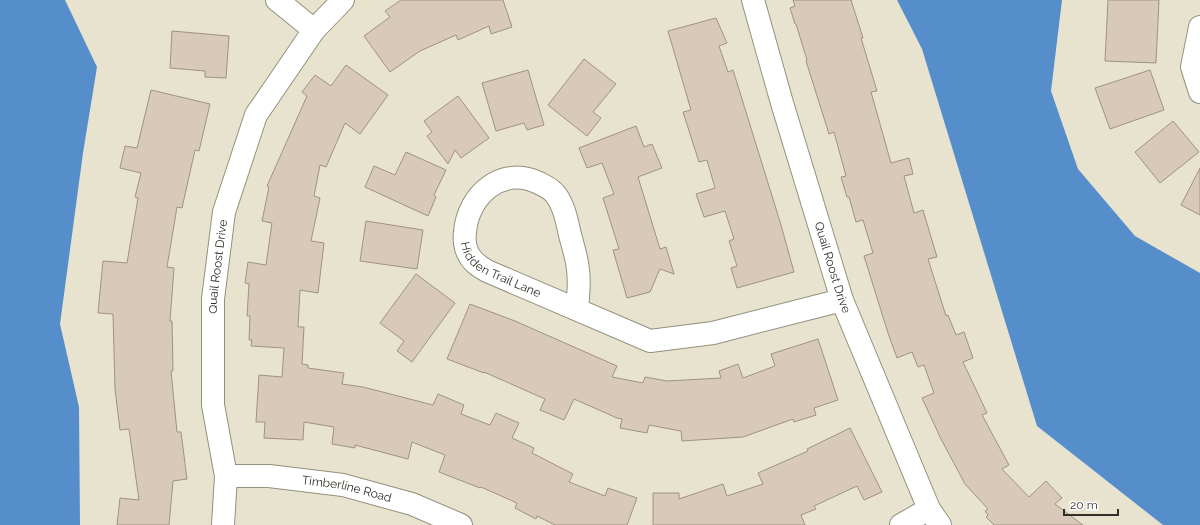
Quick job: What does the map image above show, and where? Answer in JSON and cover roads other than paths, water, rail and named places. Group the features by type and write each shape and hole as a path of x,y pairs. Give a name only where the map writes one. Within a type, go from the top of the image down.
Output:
{"street":[{"path":"277,0 314,30"},
{"name":"Quail Roost Drive","path":"223,525 226,476 213,405 213,300 224,212 256,115 314,30 343,0"},
{"name":"Quail Roost Drive","path":"753,0 782,103 842,300 934,517"},
{"path":"1200,27 1192,67 1200,92"},
{"name":"Hidden Trail Lane","path":"577,310 578,270 566,215 556,195 547,187 522,177 497,181 483,191 472,206 465,222 464,239 468,254 476,264 487,271 577,310 650,341 713,332 842,300"},
{"name":"Timberline Road","path":"226,476 269,476 343,486 412,504 461,525"},
{"path":"901,525 934,517"}],"water":[{"path":"0,0 65,0 97,67 83,153 60,324 79,407 80,525 0,525"},
{"path":"897,0 1062,0 1051,91 1078,169 1135,236 1200,273 1200,525 1163,525 1037,426 922,49"}]}
